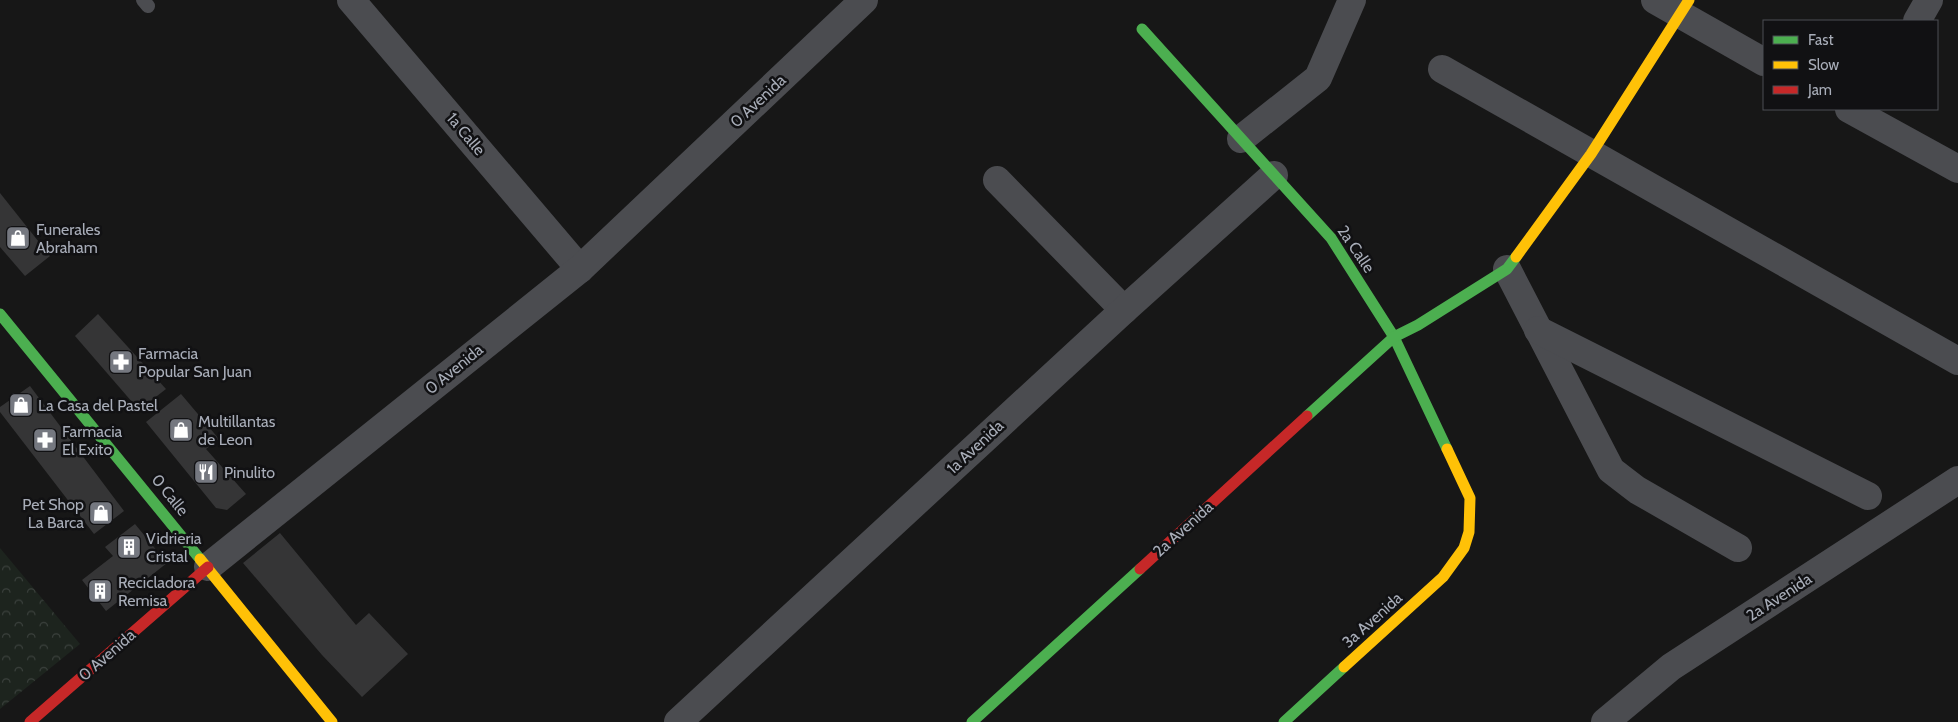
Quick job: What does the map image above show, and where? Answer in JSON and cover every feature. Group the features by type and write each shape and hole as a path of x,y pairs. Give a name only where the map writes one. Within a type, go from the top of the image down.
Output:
{"street":[{"name":"1a Calle","path":"351,0 580,268"},
{"name":"0 Avenida","path":"30,722 208,567 580,268 864,0"},
{"path":"1240,139 1318,78 1352,0"},
{"path":"1655,0 1685,7 1763,61"},
{"path":"1918,20 1928,0"},
{"path":"1685,7 1592,154 1507,269 1611,470 1637,490 1738,548"},
{"name":"2a Calle","path":"1142,29 1331,238 1394,337 1470,498 1469,532"},
{"path":"1442,69 1958,361"},
{"path":"1862,112 1958,169"},
{"name":"1a Avenida","path":"678,722 1124,310 1274,175"},
{"path":"997,180 1124,310"},
{"name":"2a Avenida","path":"972,722 1394,337 1418,325 1507,269"},
{"name":"0 Calle","path":"0,314 208,567 332,722"},
{"path":"1538,330 1868,496"},
{"name":"2a Avenida","path":"1605,722 1671,667 1958,480"},
{"name":"3a Avenida","path":"1284,722 1443,576 1464,548 1469,532"}],"green space":[{"path":"0,548 80,644 0,709"}],"building":[{"name":"Funerales Abraham","path":"0,193 50,256 25,276 0,247"},
{"path":"98,314 166,389 139,410 75,336"},
{"path":"30,386 124,511 94,534 0,412 0,407"},
{"path":"181,394 219,439 206,449 246,494 227,510 216,508 146,422"},
{"path":"135,524 167,563 106,611 82,580 113,556 105,547"},
{"path":"280,533 356,625 369,613 408,654 362,697 322,655 243,563"}],"traffic: fast":[{"path":"1142,29 1331,238 1394,337 1447,449"},
{"path":"1307,416 1394,337 1418,325 1507,269 1516,257"},
{"path":"0,314 200,559"},
{"path":"972,722 1140,569"},
{"path":"1284,722 1344,667"}],"traffic: slow":[{"path":"1516,257 1591,154 1689,0"},
{"path":"1344,667 1443,577 1464,548 1469,532 1470,498 1447,449"},
{"path":"200,559 332,722"}],"traffic: jam":[{"path":"1140,569 1307,416"},
{"path":"30,722 208,567"}],"place":[{"name":"Funerales Abraham","path":"18,238"},
{"name":"Farmacia Popular San Juan","path":"121,362"},
{"name":"La Casa del Pastel","path":"21,405"},
{"name":"Multillantas de Leon","path":"181,430"},
{"name":"Farmacia El Exito","path":"45,440"},
{"name":"Pinulito","path":"206,472"},
{"name":"Pet Shop La Barca","path":"101,513"},
{"name":"Vidrieria Cristal","path":"129,547"},
{"name":"Recicladora Remisa","path":"100,591"}]}
